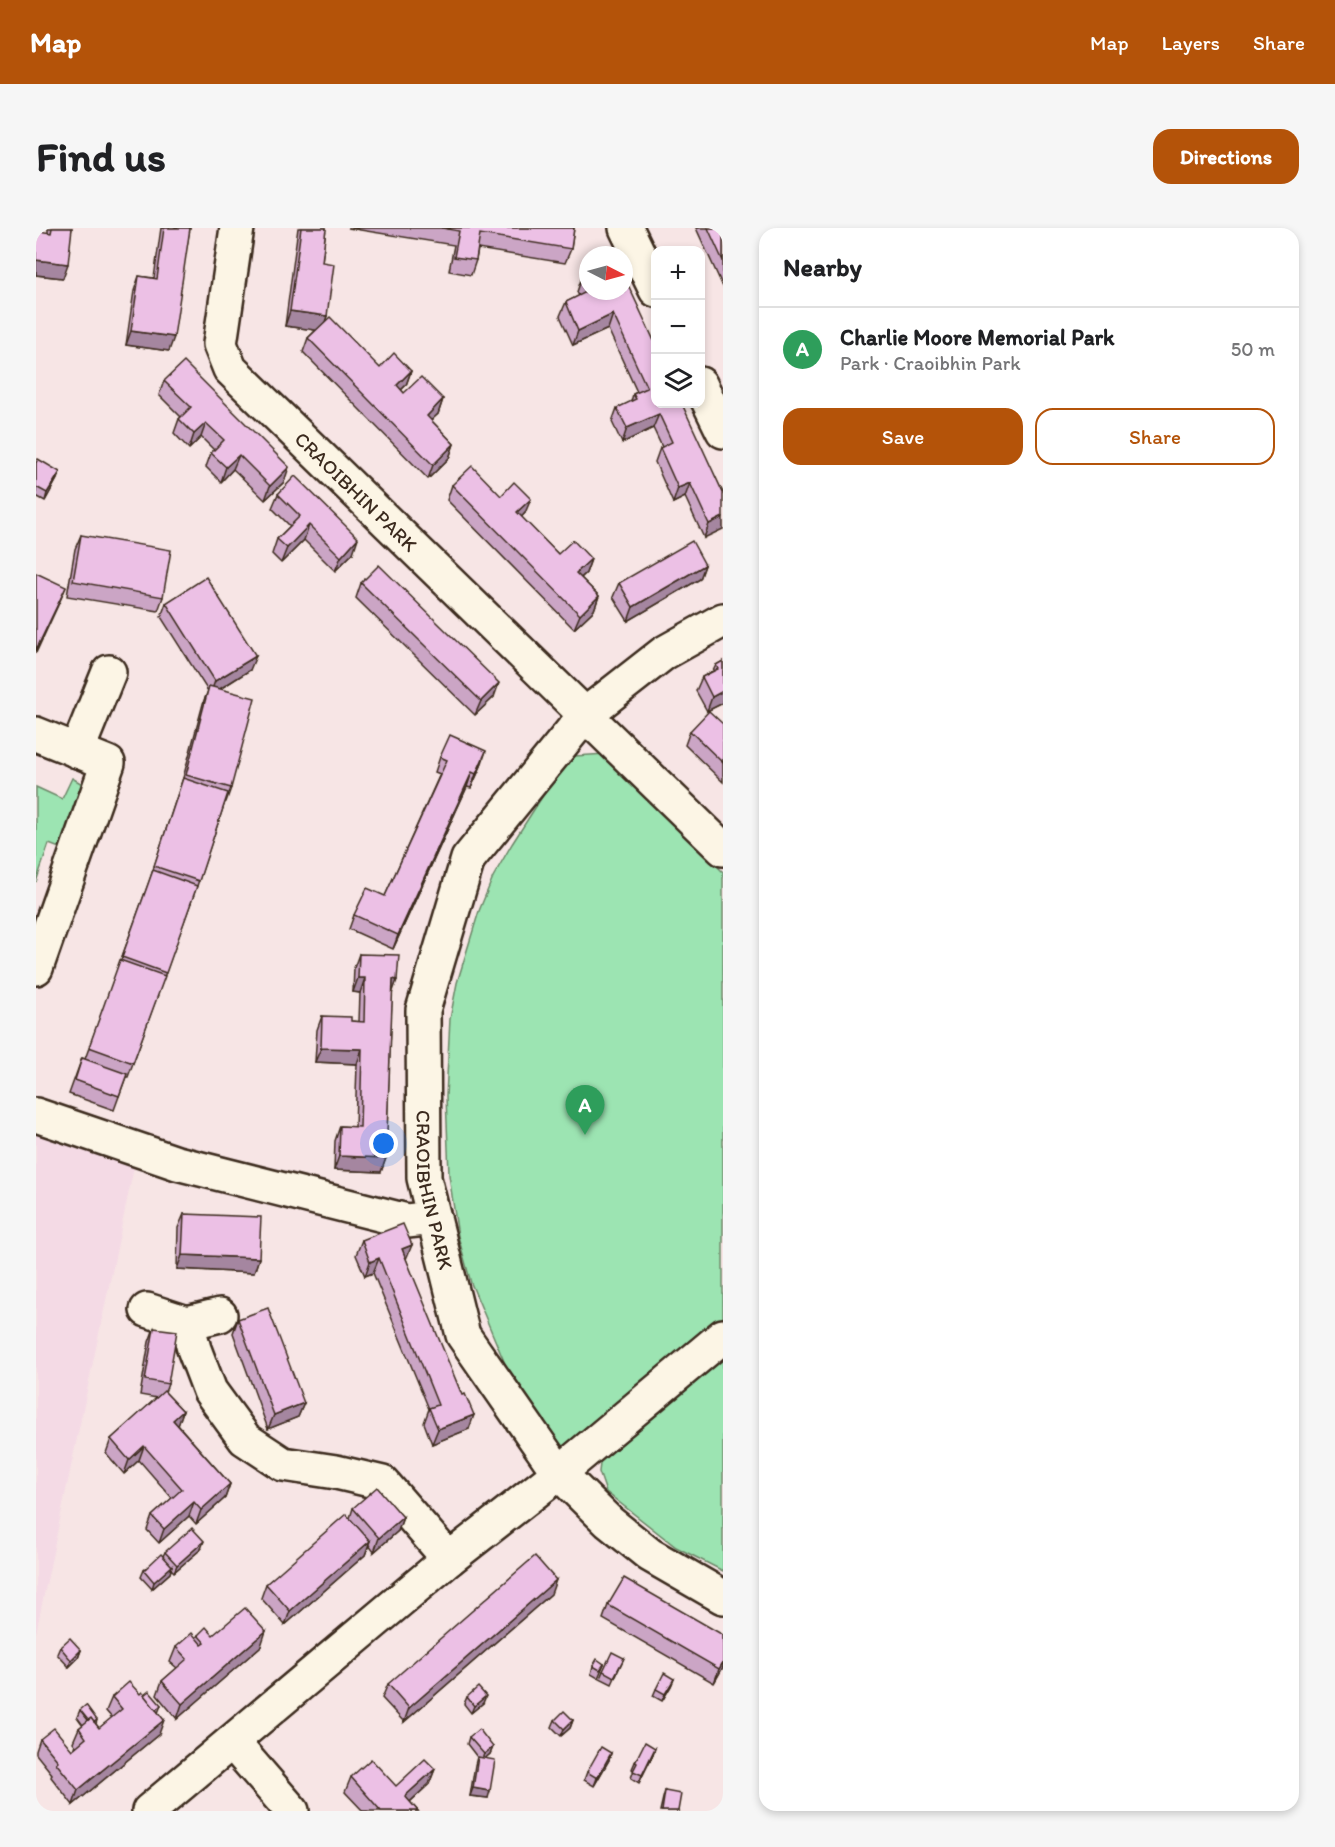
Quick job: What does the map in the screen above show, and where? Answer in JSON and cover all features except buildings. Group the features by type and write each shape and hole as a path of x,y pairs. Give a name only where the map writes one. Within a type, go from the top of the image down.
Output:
{"street":[{"name":"CRAOIBHIN PARK","path":"237,228 220,344 230,369 723,849"},
{"path":"626,228 651,280"},
{"path":"705,394 723,431"},
{"name":"CRAOIBHIN PARK","path":"723,620 664,653 586,714 468,859 423,1010 424,1178 463,1335 559,1473 609,1522 650,1555 723,1597"},
{"path":"77,751 109,672"},
{"path":"36,734 108,763 36,968"},
{"path":"36,1115 177,1163 407,1221 434,1218"},
{"path":"147,1310 187,1323 220,1315"},
{"path":"187,1323 194,1349 210,1390 245,1439 283,1464 336,1472 383,1483 448,1559"},
{"path":"149,1811 448,1559 559,1473 723,1336"},
{"path":"232,1742 292,1811"}],"shaded area":[{"path":"36,1118 137,1153 36,1633"}],"green space":[{"path":"606,754 723,872 723,1317 570,1446 560,1449 514,1385 471,1283 458,1236 449,1175 446,1096 450,1019 457,983 479,911 493,877 512,844 558,772 575,756"},
{"path":"72,778 84,785 70,852 49,844 36,882 36,787 62,799"},
{"path":"723,1349 723,1571 676,1547 606,1492 599,1472 602,1448"}],"place":[{"name":"Charlie Moore Memorial Park","path":"585,1135"}]}
